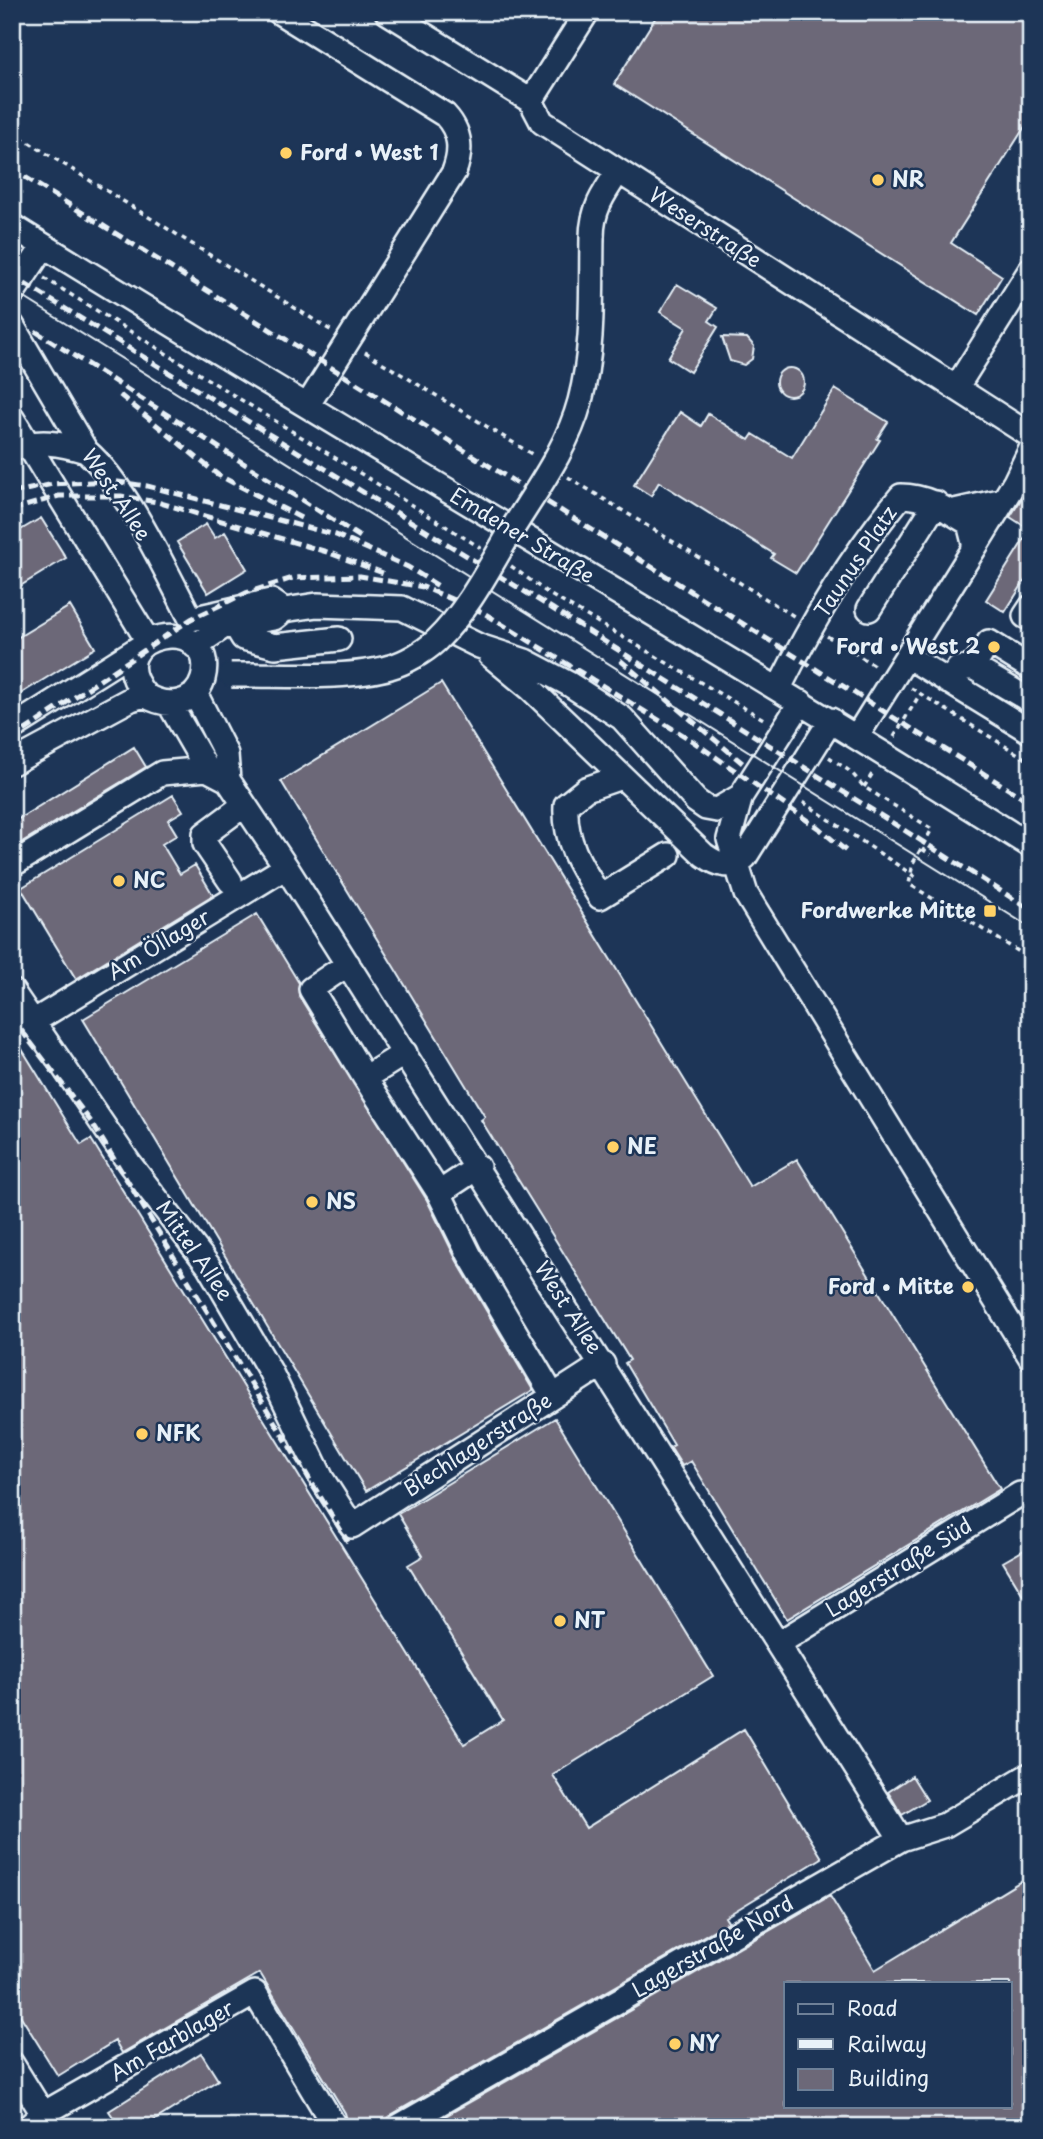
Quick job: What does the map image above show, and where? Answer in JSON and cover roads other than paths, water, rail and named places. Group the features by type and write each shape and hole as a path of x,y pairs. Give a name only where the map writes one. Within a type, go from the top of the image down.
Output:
{"street":[{"path":"279,12 445,115 452,122 461,152 454,172 307,406"},
{"name":"Weserstraße","path":"387,12 531,101 542,122 1031,436"},
{"path":"531,101 587,12"},
{"path":"204,672 231,675 356,673 390,667 435,642 472,596 572,426 589,358 592,218 598,201 618,172"},
{"name":"Emdener Straße","path":"12,226 858,736 1031,846"},
{"path":"12,294 44,246"},
{"path":"956,388 1031,269"},
{"name":"West Allee","path":"12,325 31,353 86,451 100,463 121,496 189,634"},
{"path":"12,418 20,446 145,643"},
{"path":"20,446 59,443 86,451"},
{"path":"858,736 1004,500 1031,449"},
{"name":"Taunus Platz","path":"779,688 812,627 881,520 901,496 915,496 943,508"},
{"path":"869,609 943,508 1004,500"},
{"path":"943,508 969,523 975,547"},
{"path":"189,634 271,601 284,610"},
{"path":"12,727 145,643 169,634 189,634 274,618 284,610 317,605 402,608 480,646 525,661 569,684 622,719 677,782 706,808 717,810 727,807 741,796"},
{"path":"1031,607 1025,616 1031,619"},
{"path":"235,625 243,638 275,646 338,639"},
{"path":"145,643 134,667 138,687 156,702 170,705 195,693 204,672 202,658 189,634"},
{"path":"973,667 989,642 1031,668"},
{"path":"480,646 531,689 704,855 723,865 736,864 745,857 831,720"},
{"path":"907,656 1031,732"},
{"path":"948,682 958,669 973,667 1031,701"},
{"name":"West Allee","path":"195,693 226,754 228,780 478,1167 901,1839"},
{"path":"12,763 131,699 145,695"},
{"path":"801,702 741,796 729,839 746,894 1031,1358"},
{"path":"12,865 162,774 207,769 170,705"},
{"name":"West Allee","path":"207,769 228,780"},
{"path":"621,777 586,789 566,805 565,823 574,856 600,897 668,855"},
{"path":"230,881 205,845 205,834 244,805"},
{"name":"Am Öllager","path":"32,1023 286,867"},
{"path":"348,964 311,989 439,1193 469,1254 553,1396"},
{"name":"Mittel Allee","path":"12,991 129,1163 208,1265 270,1371 322,1479 352,1526"},
{"path":"365,1078 405,1053"},
{"path":"439,1193 478,1167"},
{"name":"Blechlagerstraße","path":"352,1526 603,1364"},
{"name":"Lagerstraße Süd","path":"779,1643 1020,1494"},
{"name":"Lagerstraße Nord","path":"398,2127 901,1839 924,1834 945,1825 1031,1774"},
{"name":"Am Farblager","path":"40,2124 256,1993 335,2127"},
{"path":"12,2064 40,2124"}],"tram line":[{"path":"12,290 1031,928"}],"railway":[{"path":"12,169 1031,803"},
{"path":"12,276 553,609 1031,910"},
{"path":"35,331 360,537"},
{"path":"120,395 218,475 305,520"},
{"path":"12,493 53,484 111,481 147,486 336,535 408,567 440,587"},
{"path":"12,510 59,496 121,496 157,502 327,552 383,573"},
{"path":"12,739 191,619 246,593 293,578 360,576 423,587 482,612 688,738 821,830"},
{"path":"620,660 746,766"},
{"path":"815,825 846,851"},
{"path":"12,1018 92,1123 348,1542"}],"place":[{"name":"Ford • West 1","path":"286,153"},
{"name":"NR","path":"878,180"},
{"name":"Ford • West 2","path":"994,647"},
{"name":"NC","path":"119,881"},
{"name":"Fordwerke Mitte","path":"990,911"},
{"name":"NE","path":"613,1147"},
{"name":"NS","path":"312,1202"},
{"name":"Ford • Mitte","path":"968,1287"},
{"name":"NFK","path":"142,1434"},
{"name":"NT","path":"560,1621"},
{"name":"NY","path":"675,2044"}]}
